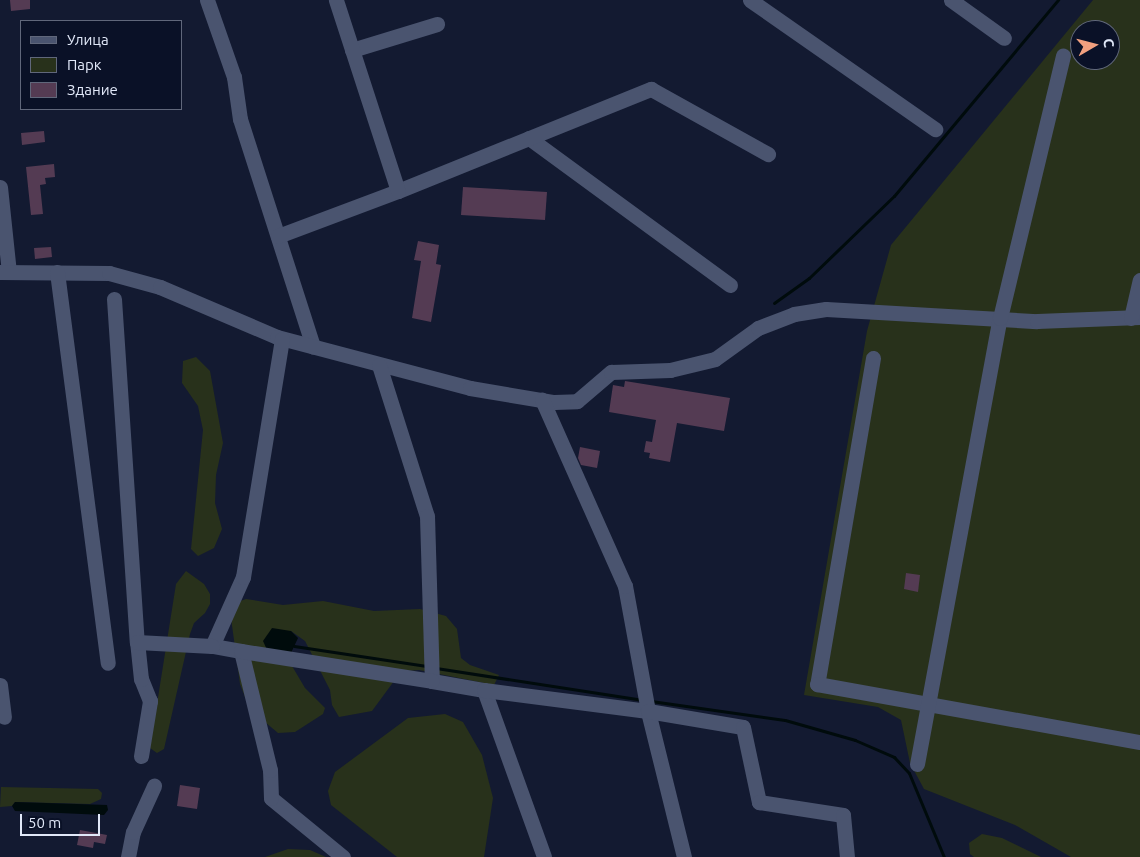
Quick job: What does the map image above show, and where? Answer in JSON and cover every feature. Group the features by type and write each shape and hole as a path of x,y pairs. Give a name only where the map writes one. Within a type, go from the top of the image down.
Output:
{"street":[{"path":"207,0 234,78 240,119 313,347"},
{"path":"336,0 398,191"},
{"path":"750,0 935,129"},
{"path":"951,0 1004,38"},
{"path":"352,50 437,24"},
{"path":"917,764 931,705 1000,318 1063,55"},
{"path":"278,236 398,191 652,89 768,154"},
{"path":"528,138 730,285"},
{"path":"0,186 4,272 109,273 160,286 282,339 470,388 542,400 578,401 611,372 670,370 715,359 758,328 794,314 826,309 1037,321 1136,318 1140,280"},
{"path":"57,272 108,663"},
{"path":"114,299 137,642 141,679 150,701 141,756"},
{"path":"212,646 243,578 282,339"},
{"path":"874,358 817,684 1140,742"},
{"path":"379,365 427,516 432,681"},
{"path":"542,400 625,586 648,711 684,857"},
{"path":"137,642 212,646 484,690 648,711 743,727 758,802 843,815 847,857"},
{"path":"241,651 270,770 271,798 342,857"},
{"path":"0,685 4,717"},
{"path":"484,690 544,857"},
{"path":"128,857 133,832 154,786"}],"green space":[{"path":"1093,0 1140,0 1140,857 1071,857 1015,825 924,789 910,763 901,720 878,707 804,695 867,331 891,245 1070,28 1070,70 1120,70 1120,20 1077,20"},
{"path":"196,357 210,371 223,443 216,475 215,503 222,529 214,548 198,556 191,549 203,430 198,406 182,383 183,361"},
{"path":"186,571 204,584 210,594 210,604 205,613 194,623 190,634 164,749 157,753 150,748 176,584"},
{"path":"246,599 283,605 323,601 374,611 420,609 446,616 457,629 461,658 470,665 499,675 494,685 419,670 406,671 397,677 372,711 339,717 332,705 330,690 305,641 291,631 292,666 305,688 325,708 323,714 295,732 278,733 265,722 245,697 240,684 231,618 235,603"},
{"path":"445,714 463,722 482,755 493,798 484,857 397,857 331,805 328,791 335,772 408,718"},
{"path":"1,787 98,789 102,793 101,799 90,804 15,802 12,806 0,807"},
{"path":"982,834 1002,838 1041,857 974,857 970,854 969,843"},
{"path":"288,849 310,850 326,857 265,857"}],"shaded area":[{"path":"272,628 291,631 298,638 291,653 268,652 263,641"},
{"path":"15,802 107,805 108,810 104,815 15,811 12,806"}],"building":[{"path":"10,0 30,0 30,9 11,11"},
{"path":"44,131 45,142 22,145 21,133"},
{"path":"54,164 55,177 45,178 46,184 40,185 43,214 31,215 26,167"},
{"path":"463,187 547,192 545,220 461,215"},
{"path":"418,241 439,245 436,264 441,265 431,322 412,318 421,261 414,260"},
{"path":"51,247 52,257 35,259 34,248"},
{"path":"625,381 730,398 724,431 677,423 670,462 649,458 650,453 644,452 646,441 652,442 656,420 609,412 613,385 624,387"},
{"path":"580,447 600,451 597,468 581,465 578,458"},
{"path":"906,573 920,575 918,592 904,589"},
{"path":"180,785 200,788 197,809 177,806"},
{"path":"80,830 107,835 105,844 94,842 93,848 77,845"}],"waterway":[{"path":"774,303 809,278 894,196 1058,0"},
{"path":"294,646 427,666"},
{"path":"436,668 642,700"},
{"path":"651,701 785,720 855,740 894,757 909,773 944,857"}]}
